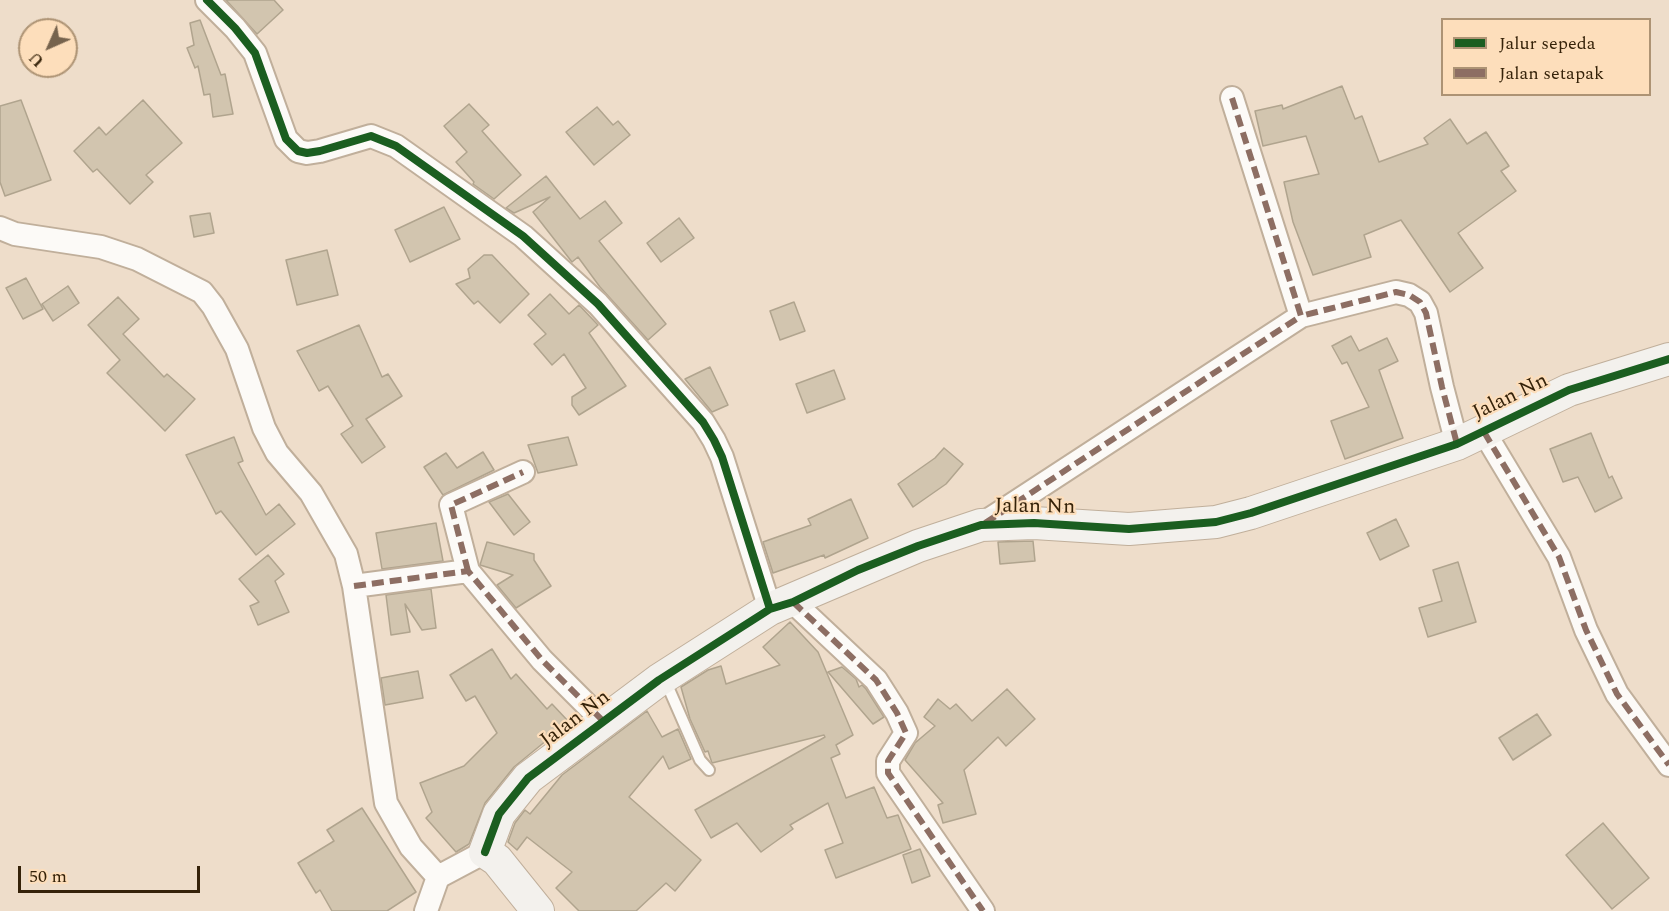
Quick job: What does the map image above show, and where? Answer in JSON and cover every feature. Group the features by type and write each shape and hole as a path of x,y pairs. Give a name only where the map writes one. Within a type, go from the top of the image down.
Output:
{"street":[{"path":"207,0 241,34 255,53 282,130 286,139 298,151 307,153 320,151 371,136 396,146 523,236 598,304 703,422 722,457 781,605 876,680 897,713 906,733 888,761 888,773 983,911"},
{"path":"1233,98 1301,316"},
{"path":"5,236 101,247 137,259 202,292 219,315 237,349 264,428 277,453 310,493 346,554 354,586 386,803 411,846 438,877"},
{"path":"981,525 1301,316 1396,292 1409,295 1420,302 1426,313 1442,387 1471,438 1559,557 1586,630 1617,693 1669,765"},
{"name":"Jalan Nn","path":"485,852 499,814 528,778 664,677 781,605 908,550 981,525 1034,523 1129,529 1216,522 1251,513 1471,438 1569,390 1669,359"},
{"path":"523,472 451,505 468,571 542,660 604,722"},
{"path":"354,586 468,571"},
{"path":"426,911 438,877 485,852 496,860 538,911"}],"lane":[{"path":"664,677 700,760 709,770"}],"building":[{"path":"226,0 274,0 283,10 257,34"},
{"path":"200,20 221,75 225,74 233,114 213,117 210,94 204,95 198,66 195,68 187,48 194,45 190,23"},
{"path":"1342,86 1355,119 1362,116 1379,162 1428,144 1424,138 1450,119 1467,144 1486,132 1509,166 1501,171 1516,191 1458,233 1483,268 1450,292 1401,220 1364,235 1371,257 1313,275 1293,222 1284,182 1319,174 1306,136 1263,146 1255,111 1282,105 1283,109"},
{"path":"21,100 51,180 5,196 0,182 0,106"},
{"path":"143,100 182,143 146,175 153,182 130,204 97,169 93,172 74,151 99,127 106,135"},
{"path":"469,104 489,125 482,131 521,175 494,199 473,184 474,182 456,162 467,152 444,126"},
{"path":"597,107 613,125 618,121 630,135 594,165 566,132"},
{"path":"546,176 580,219 605,201 622,223 599,241 666,324 648,340 600,287 578,257 572,262 533,212 550,197 514,213 506,208"},
{"path":"444,207 460,239 410,262 395,230"},
{"path":"210,213 214,233 194,237 190,216"},
{"path":"679,218 694,238 661,262 647,243"},
{"path":"327,250 338,295 297,305 286,260"},
{"path":"484,255 492,255 529,294 500,323 478,301 474,304 456,284 470,278 468,269"},
{"path":"26,278 43,309 23,319 6,288"},
{"path":"68,286 79,303 53,321 42,304"},
{"path":"550,294 569,314 579,305 598,325 589,333 626,386 579,415 572,405 572,397 586,388 564,354 552,365 534,344 546,334 528,315"},
{"path":"118,297 139,319 123,334 164,377 167,374 195,399 165,431 107,373 120,360 88,325"},
{"path":"794,302 805,331 780,340 770,311"},
{"path":"359,325 382,377 388,374 402,396 366,419 385,447 362,463 341,434 353,426 328,386 319,391 297,351"},
{"path":"1351,336 1359,351 1387,338 1398,361 1379,370 1403,438 1345,459 1331,421 1369,407 1347,362 1342,364 1332,346"},
{"path":"710,367 728,405 712,412 685,379"},
{"path":"834,370 845,399 807,413 796,384"},
{"path":"1591,433 1609,478 1612,476 1622,498 1595,512 1578,477 1563,482 1550,449"},
{"path":"234,437 243,461 238,463 266,515 279,504 295,524 256,555 221,511 216,514 186,455"},
{"path":"568,437 577,465 538,473 528,445"},
{"path":"944,448 963,464 946,484 913,507 898,484 935,458"},
{"path":"483,452 494,470 443,495 424,467 446,453 457,468"},
{"path":"508,494 530,522 514,535 489,502"},
{"path":"851,499 868,538 825,558 824,555 773,573 763,542 811,525 808,519"},
{"path":"1396,519 1409,546 1380,560 1367,533"},
{"path":"436,523 443,561 382,569 376,533"},
{"path":"1033,541 1035,561 1000,564 998,542"},
{"path":"487,542 534,554 534,560 551,586 516,608 497,585 513,575 480,565"},
{"path":"268,555 284,574 275,581 289,612 258,625 250,606 259,602 239,579"},
{"path":"1458,562 1476,622 1428,637 1419,608 1442,601 1433,570"},
{"path":"431,589 436,628 422,630 405,604 410,632 391,635 386,595"},
{"path":"790,622 818,652 853,735 836,745 840,754 831,758 846,798 874,787 887,818 898,815 911,849 836,878 825,850 843,843 828,803 790,825 793,829 761,852 737,823 711,838 695,810 825,737 824,735 712,763 690,719 681,687 708,670 721,666 726,684 780,665 763,647"},
{"path":"492,649 511,679 516,674 547,709 552,704 569,722 514,767 485,803 469,844 456,852 426,818 432,812 420,783 464,766 497,733 475,696 466,701 450,675"},
{"path":"842,667 856,679 859,687 862,685 866,689 884,717 873,724 828,672"},
{"path":"418,671 423,698 385,705 381,678"},
{"path":"1007,689 1035,719 1006,746 998,737 964,770 976,814 943,823 938,805 943,803 905,760 915,743 935,726 924,717 938,699 950,709 956,704 972,721"},
{"path":"647,711 662,737 678,729 691,759 669,769 663,756 629,797 701,860 675,891 666,883 636,911 579,911 556,888 572,872 527,837 517,850 508,842 515,823 525,810 530,814 562,775"},
{"path":"1537,714 1551,735 1513,760 1499,738"},
{"path":"362,808 416,892 387,911 332,911 320,890 316,893 298,863 334,841 327,830"},
{"path":"1603,823 1649,878 1612,909 1566,855"},
{"path":"920,849 930,876 912,883 903,855"}],"marked path":[{"path":"1232,98 1301,316 1396,292 1409,295 1420,302 1426,313 1457,444"},
{"path":"985,523 1301,316"},
{"path":"1484,432 1559,557 1586,630 1617,694 1669,765"},
{"path":"468,571 451,505 523,472"},
{"path":"354,586 468,571 542,660 604,722"},
{"path":"793,602 876,680 897,713 906,733 888,761 888,773 983,911"}],"cycle path":[{"path":"207,0 235,28 255,53 286,139 298,151 307,153 320,151 371,136 396,146 523,236 598,304 703,422 714,440 722,457 770,609"},
{"path":"485,852 499,814 528,778 659,680 770,609 793,602 858,570 918,546 981,525 1034,523 1129,529 1216,522 1251,513 1457,444 1569,390 1669,359"}]}
